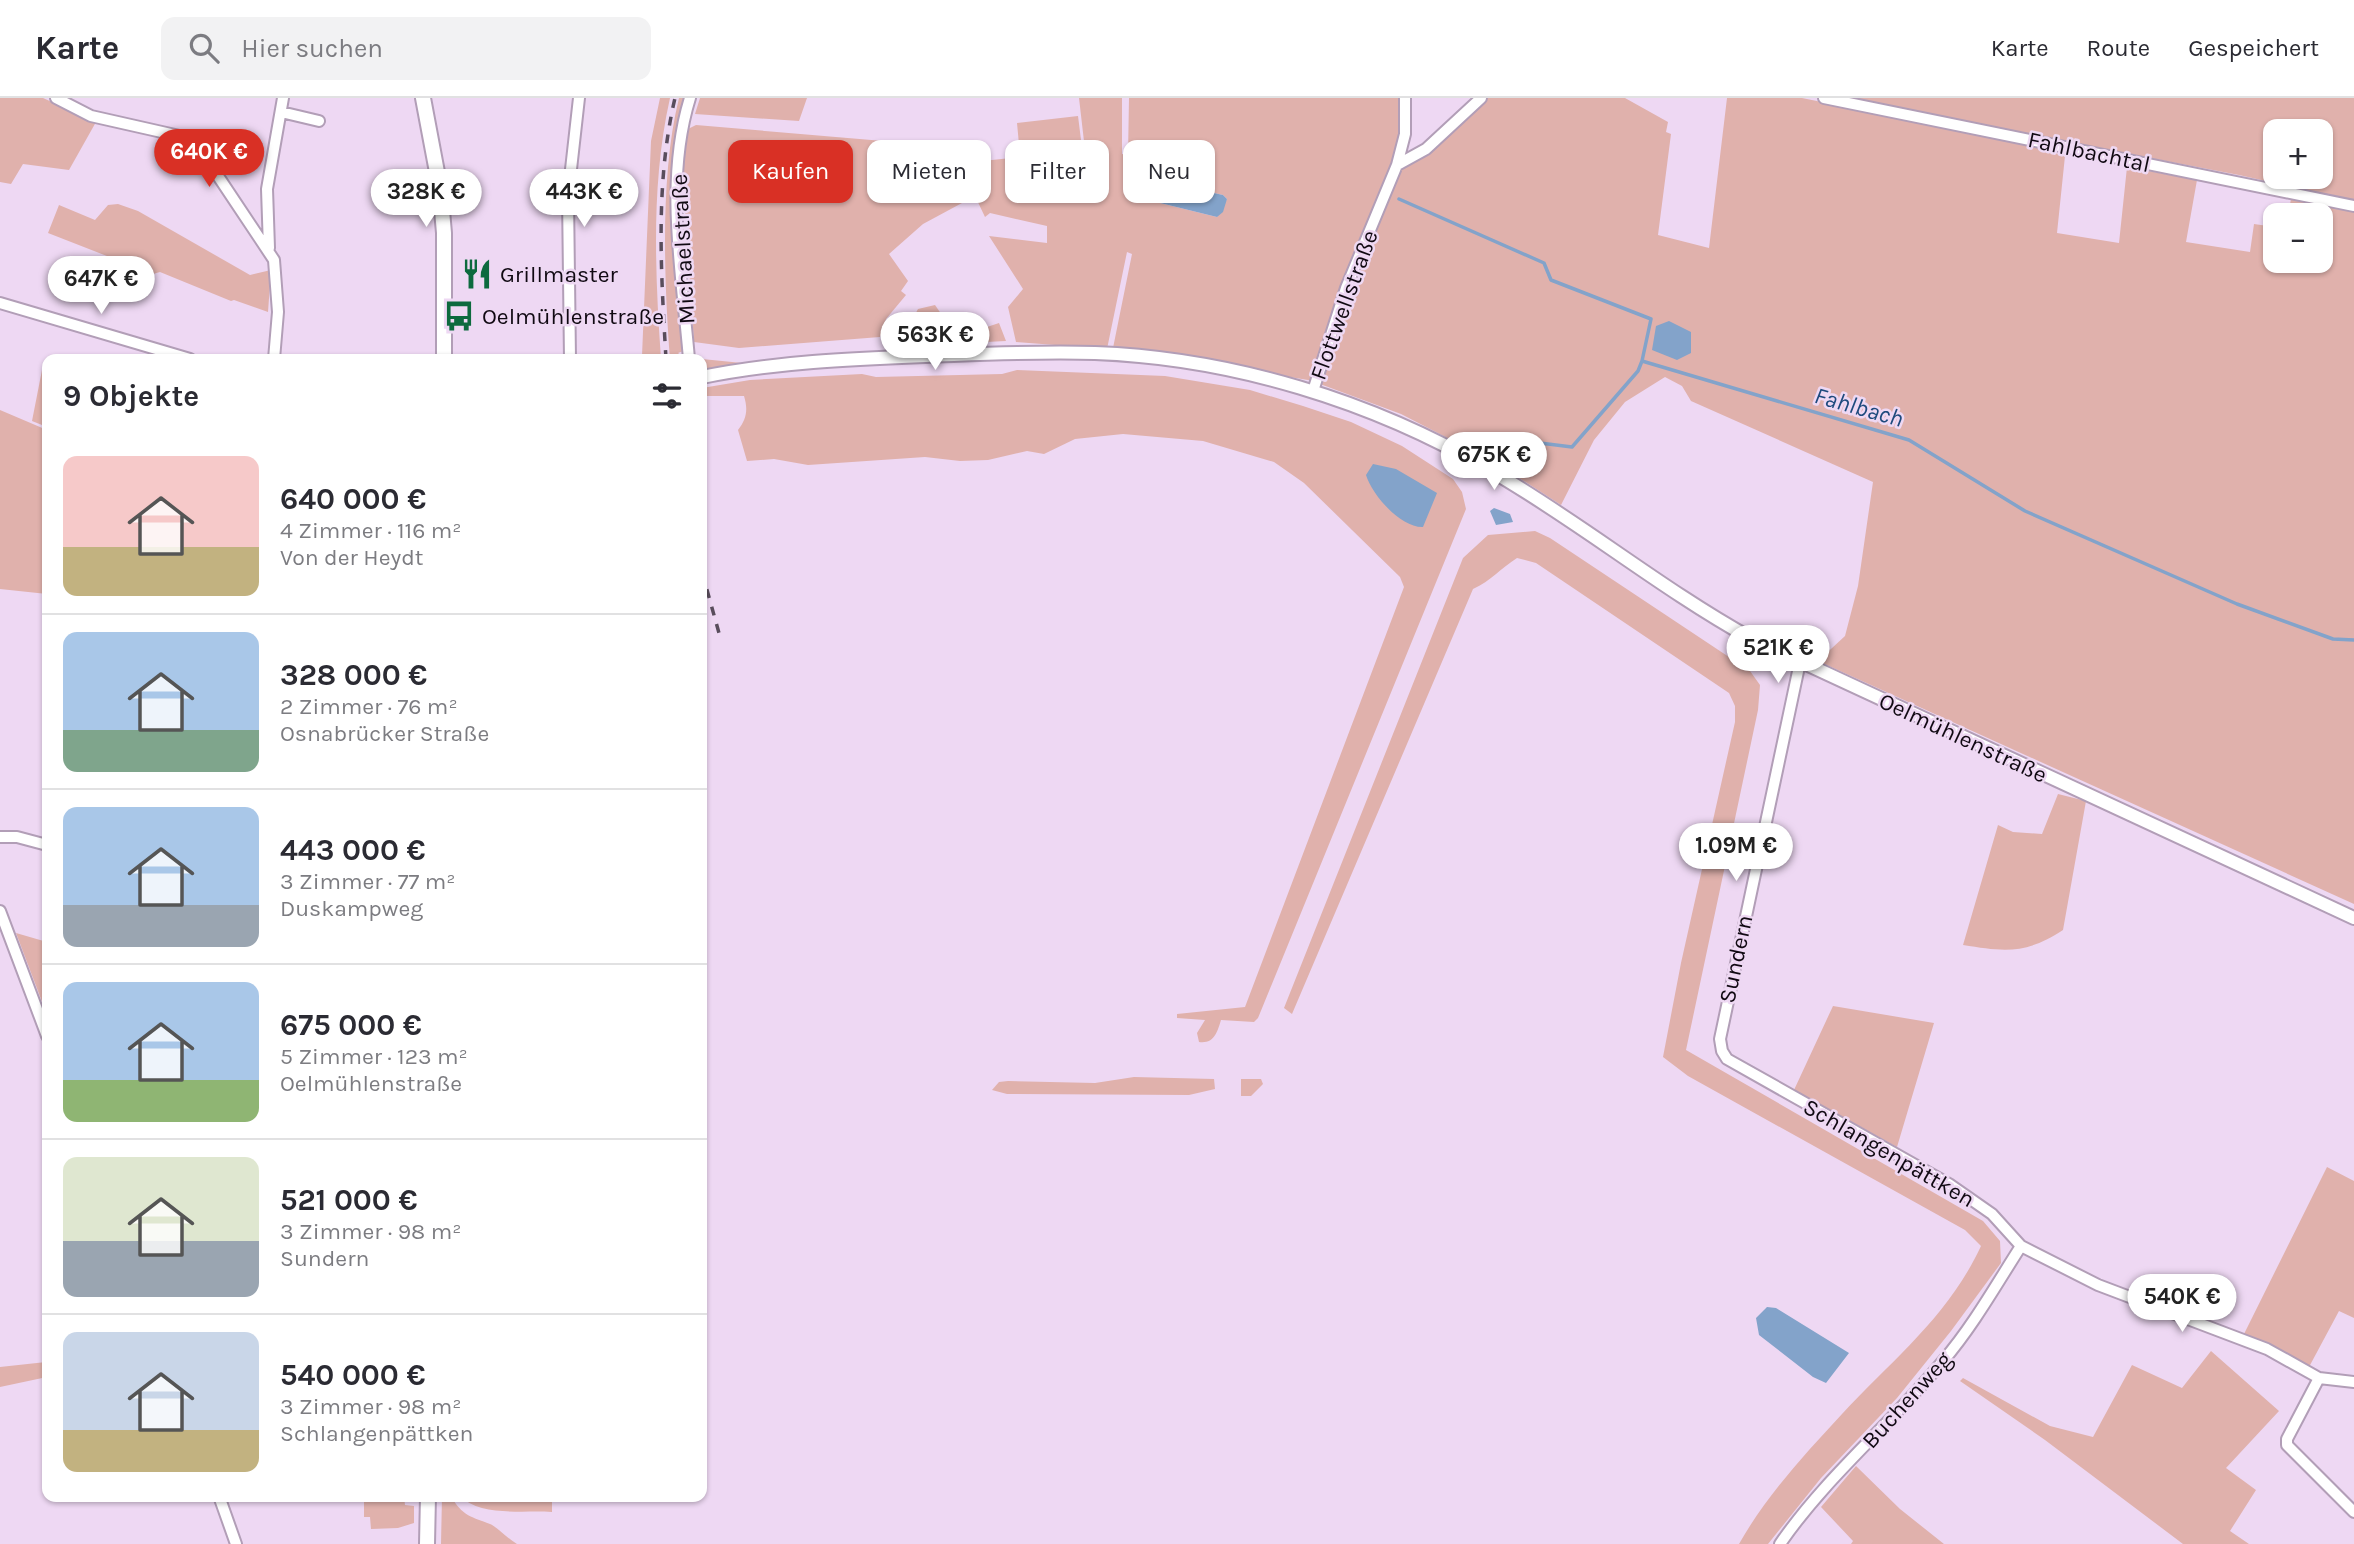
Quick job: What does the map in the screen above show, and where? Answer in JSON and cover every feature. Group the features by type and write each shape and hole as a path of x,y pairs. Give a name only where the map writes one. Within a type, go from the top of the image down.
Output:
{"main road":[{"path":"423,98 440,188 444,233 444,354"},
{"path":"427,1544 428,1502"}],"street":[{"path":"56,98 91,116 167,132 191,142 209,162 270,251"},
{"path":"274,354 277,283 270,251 267,189 283,98"},
{"path":"570,354 568,196 579,98"},
{"name":"Michaelstraße","path":"689,354 677,209 678,164 690,98"},
{"name":"Flottwellstraße","path":"1313,391 1346,288 1397,165 1405,134 1405,98"},
{"path":"1397,165 1426,149 1481,98"},
{"name":"Fahlbachtal","path":"1824,98 2354,206"},
{"path":"281,112 320,121"},
{"path":"0,303 173,354"},
{"name":"Oelmühlenstraße","path":"707,376 761,366 892,357 1096,353 1198,364 1313,391 1398,424 1491,470 1699,610 1800,662 2354,918"},
{"name":"Sundern","path":"1721,1051 1720,1040 1800,662"},
{"path":"0,837 17,837 42,844"},
{"path":"0,911 42,1024"},
{"name":"Schlangenpättken","path":"1721,1051 1727,1059 1774,1087 1949,1184 1992,1214 2021,1246 2098,1285 2267,1349 2319,1378 2354,1382"},
{"name":"Buchenweg","path":"1780,1544 1808,1509 1943,1362 1965,1334 2021,1246"},
{"path":"2319,1378 2287,1439 2287,1445 2354,1511"},
{"path":"221,1502 236,1544"}],"shaded area":[{"path":"0,98 43,98 96,122 69,170 23,164 11,184 0,182"},
{"path":"660,98 670,98 657,195 656,261 661,354 642,354 651,141"},
{"path":"679,98 687,98 677,143 683,351 679,354 670,354 665,262 666,193"},
{"path":"700,98 807,98 799,121 695,114"},
{"path":"1079,98 1122,98 1123,203 1160,203 1217,217 1227,199 1215,193 1215,140 1128,140 1129,98 1401,98 1399,141 1314,381 1113,348 1132,254 1127,252 1107,349 1016,342 1008,307 1023,289 989,236 1047,243 1047,226 990,213 985,217 978,203 991,203 991,160 1005,159 1005,203 1109,203 1109,140 1084,140"},
{"path":"1485,98 1625,98 1668,122 1666,132 1671,134 1658,235 1709,248 1727,98 1802,98 2023,143 2065,156 2057,233 2119,243 2127,167 2197,180 2186,242 2250,252 2254,224 2263,225 2263,273 2333,273 2333,207 2354,211 2354,904 1818,661 1845,636 1858,586 1873,482 1691,401 1682,386 1665,377 1625,402 1594,440 1561,505 1496,463 1401,414 1320,384 1348,291 1399,168"},
{"path":"1837,98 2354,98 2354,201 2301,189 2333,189 2333,119 2263,119 2263,180"},
{"path":"1078,116 1081,140 1019,140 1017,123"},
{"path":"696,125 872,140 867,140 867,203 962,203 923,224 889,254 908,281 901,291 906,295 886,319 880,337 739,348 694,342 682,167 688,129"},
{"path":"2291,199 2312,203 2290,203"},
{"path":"118,204 138,211 250,275 271,270 268,312 231,301 160,272 153,274 48,233 59,205 95,220 108,205"},
{"path":"935,305 957,337 999,323 1006,341 905,346 910,324 918,309"},
{"path":"707,360 742,363 707,369"},
{"path":"42,370 42,425 32,421"},
{"path":"1017,370 1165,376 1250,390 1351,422 1402,446 1453,479 1462,492 1466,509 1258,1018 1254,1022 1221,1020 1216,1033 1208,1041 1199,1042 1197,1033 1205,1020 1177,1018 1177,1014 1245,1007 1404,587 1400,577 1304,483 1274,462 1203,441 1123,434 1075,439 1044,454 1027,451 988,460 960,461 925,457 808,465 774,459 747,461 738,430 746,414 744,396 707,396 707,387 750,380 862,374 876,377 1002,374"},
{"path":"0,410 42,428 42,593 0,589"},
{"path":"1535,531 1550,538 1750,671 1760,685 1758,710 1686,1050 1983,1221 2000,1241 2001,1263 1951,1331 1897,1398 1821,1478 1768,1544 1739,1544 1761,1509 1800,1460 1936,1316 1968,1271 1981,1246 1965,1230 1688,1076 1663,1057 1681,963 1735,722 1735,706 1729,693 1536,563 1517,558 1511,562 1473,589 1292,1014 1284,1008 1463,558 1488,535"},
{"path":"2058,794 2086,801 2063,930 2038,943 2015,949 1963,945 1998,825 2013,832 2042,834"},
{"path":"16,933 42,941 42,1002"},
{"path":"1833,1006 1934,1023 1897,1147 1794,1090"},
{"path":"1134,1077 1214,1079 1215,1089 1189,1095 1007,1094 992,1090 999,1082 1008,1081 1095,1083"},
{"path":"1241,1079 1261,1079 1263,1084 1251,1096 1241,1096"},
{"path":"2327,1167 2354,1181 2354,1318 2339,1311 2309,1367 2272,1345 2244,1334"},
{"path":"2211,1351 2279,1411 2226,1468 2256,1490 2230,1531 2249,1544 2183,1544 2045,1440 1960,1381 1963,1378 2050,1426 2093,1437 2132,1365 2182,1388"},
{"path":"42,1362 42,1378 0,1387 0,1367"},
{"path":"1856,1466 1900,1509 1944,1544 1851,1544 1853,1541 1821,1507"},
{"path":"364,1502 405,1502 405,1505 414,1506 414,1523 398,1528 371,1529 370,1517 364,1517"},
{"path":"442,1502 454,1502 463,1512 493,1526 517,1544 441,1544"},
{"path":"552,1502 552,1512 491,1510 469,1503"}],"water":[{"path":"1215,193 1223,195 1227,199 1223,212 1217,217 1160,203 1215,203"},
{"path":"1669,321 1691,332 1691,353 1677,360 1652,350 1656,326"},
{"path":"1373,464 1396,469 1437,493 1423,527 1406,522 1381,501 1366,475"},
{"path":"1494,508 1510,514 1513,522 1496,525 1490,511"},
{"path":"1767,1307 1776,1308 1849,1353 1826,1383 1813,1377 1759,1335 1756,1318"}],"waterway":[{"name":"Fahlbach","path":"1399,199 1544,263 1551,280 1651,319 1642,361 1909,440 2025,511 2237,604 2333,639 2354,640"},
{"path":"1508,439 1572,447 1638,371 1642,361"}],"railway":[{"path":"666,354 661,261 662,195 664,162 675,98"},
{"path":"707,590 719,633"}],"place":[{"name":"Grillmaster","path":"477,274"},
{"name":"Oelmühlenstraße","path":"459,316"}]}
